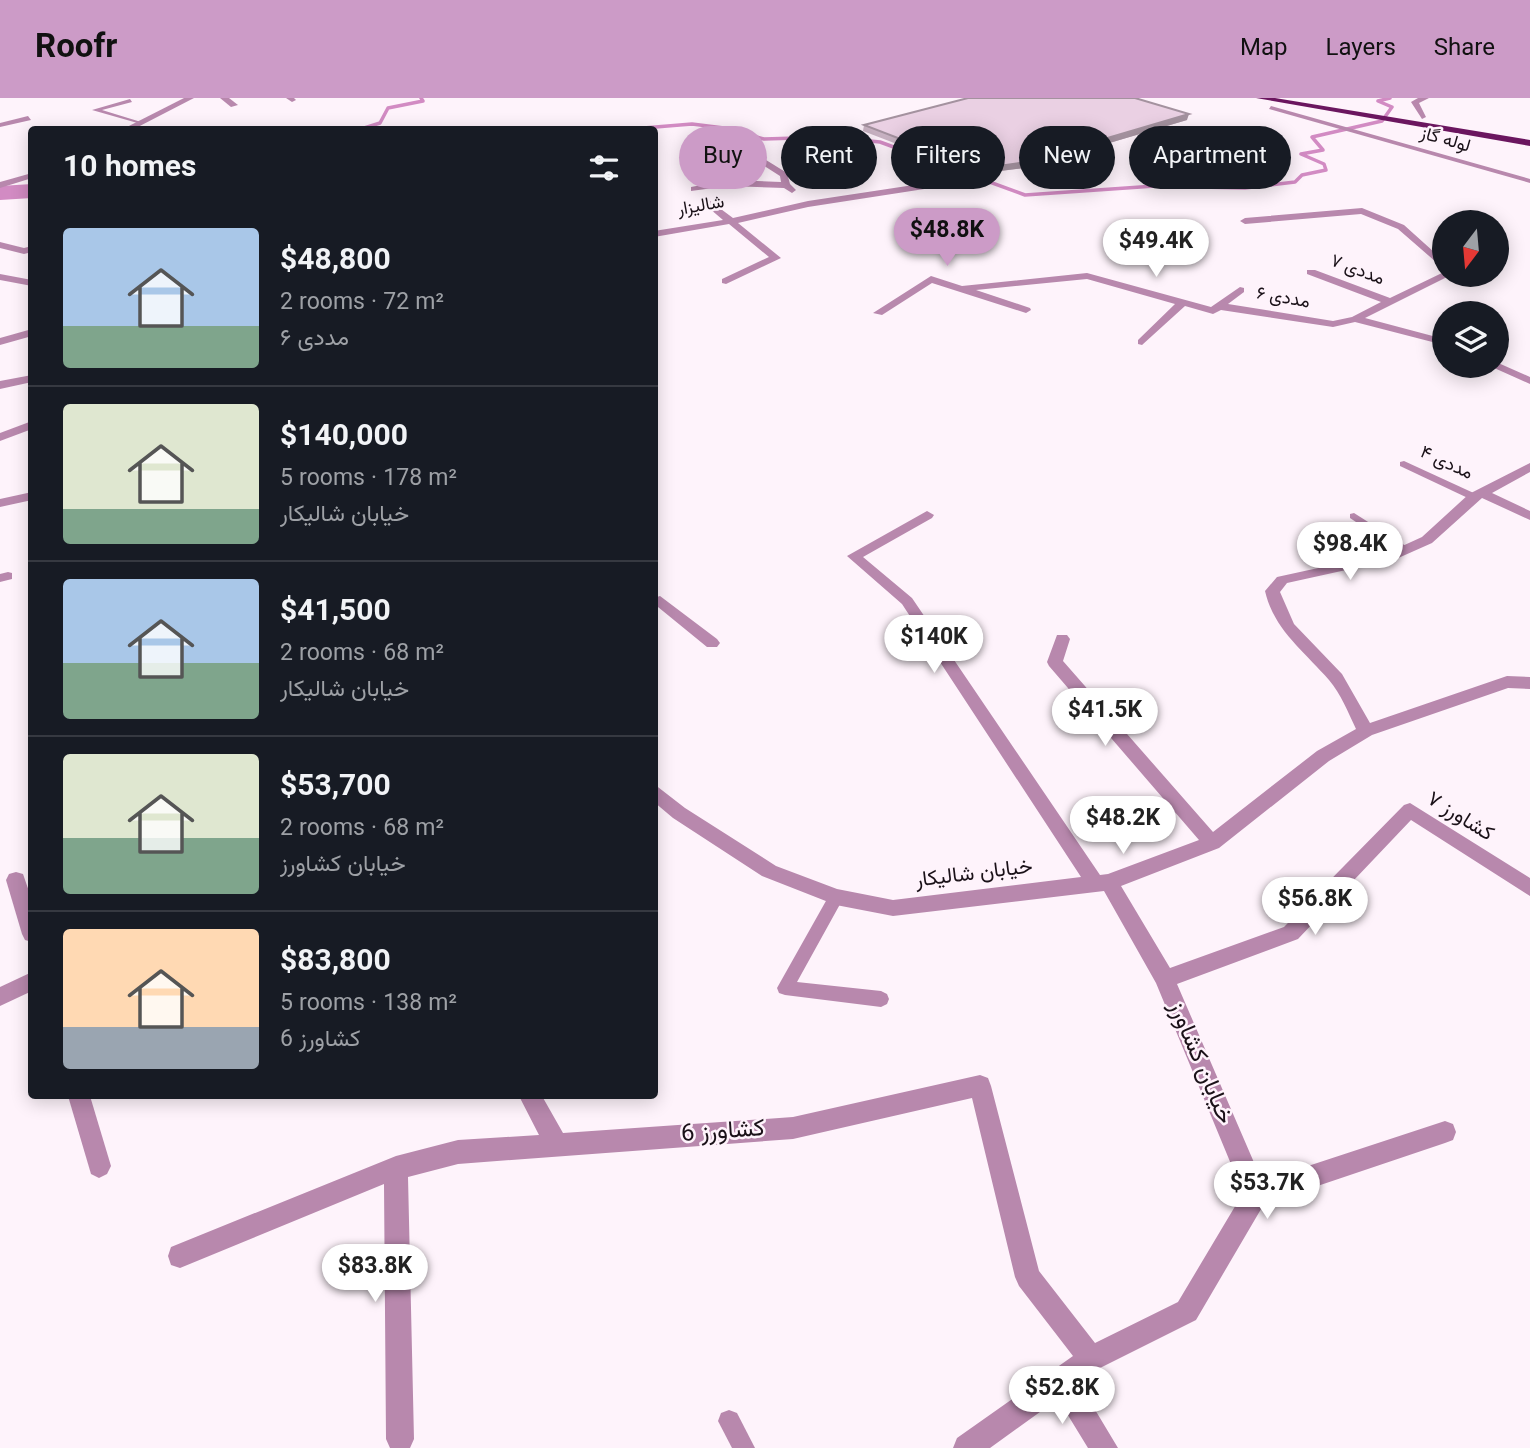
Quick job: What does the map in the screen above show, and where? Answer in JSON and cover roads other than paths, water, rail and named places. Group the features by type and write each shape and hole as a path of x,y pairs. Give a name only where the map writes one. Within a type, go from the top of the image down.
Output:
{"highway":[{"path":"1260,98 1396,116 1530,143"},
{"path":"1303,98 1376,113"},
{"path":"1396,116 1422,117 1530,136"}],"street":[{"path":"133,126 190,98"},
{"path":"223,98 233,105"},
{"path":"1422,117 1415,102 1425,98"},
{"path":"0,125 28,118"},
{"path":"0,185 28,176"},
{"path":"791,189 808,204"},
{"name":"شالیزار","path":"658,233 729,222 808,204 907,189"},
{"path":"706,201 776,258 726,281"},
{"path":"1245,221 1362,211 1401,227 1432,255"},
{"path":"0,245 28,250"},
{"name":"مددی ۷","path":"1311,272 1390,302"},
{"path":"0,276 28,283"},
{"name":"مددی ۶","path":"961,289 1087,276 1213,311 1219,306 1333,324 1355,318"},
{"path":"878,313 931,279 1026,310"},
{"path":"1355,318 1432,282"},
{"path":"1219,306 1240,290"},
{"path":"1142,342 1182,303"},
{"path":"1355,318 1432,339"},
{"path":"0,342 28,333"},
{"path":"1509,369 1527,375"},
{"path":"0,385 28,379"},
{"path":"0,437 28,426"},
{"path":"1366,731 1338,680 1287,628 1275,607 1272,591 1282,580 1405,550 1427,540 1477,495 1530,467"},
{"path":"1477,495 1530,516"},
{"path":"0,503 28,497"},
{"name":"خیابان کشاورز","path":"927,515 854,556 907,601 1102,882 1165,979 1256,1195"},
{"path":"658,602 712,643"},
{"path":"1062,639 1055,662 1212,843"},
{"name":"خیابان شالیکار","path":"658,794 679,813 769,871 836,897 893,908 1102,882 1212,843 1323,756 1366,731 1507,682 1530,683"},
{"name":"کشاورز ۷","path":"1165,979 1291,933 1410,810 1530,888"},
{"path":"16,880 28,920"},
{"path":"0,997 28,983"},
{"name":"کشاورز 6","path":"180,1256 396,1168 458,1152 555,1142 793,1128 980,1086 1028,1276 1090,1359"},
{"path":"80,1099 99,1166"},
{"path":"532,1099 555,1142"},
{"path":"967,1448 1090,1359 1187,1311 1256,1195 1445,1132"},
{"path":"396,1168 400,1439"},
{"path":"1062,1380 1104,1448"}],"lane":[{"path":"130,101 95,110 139,123"},
{"name":"لوله گاز","path":"1271,108 1530,181"},
{"name":"مددی ۴","path":"1404,464 1477,495"},
{"path":"1354,516 1405,550"},
{"path":"836,897 785,988 881,999"},
{"path":"729,1422 744,1448"}],"waterway":[{"path":"371,126 380,123 388,108 423,101 421,98"},
{"path":"658,127 692,124 724,128 764,139 830,137 880,142 1025,195 1155,186 1245,188 1295,182 1302,175 1326,170 1324,164 1301,154 1323,150 1312,137 1382,121 1392,107 1378,101 1390,98"},
{"path":"0,193 28,191"}]}
